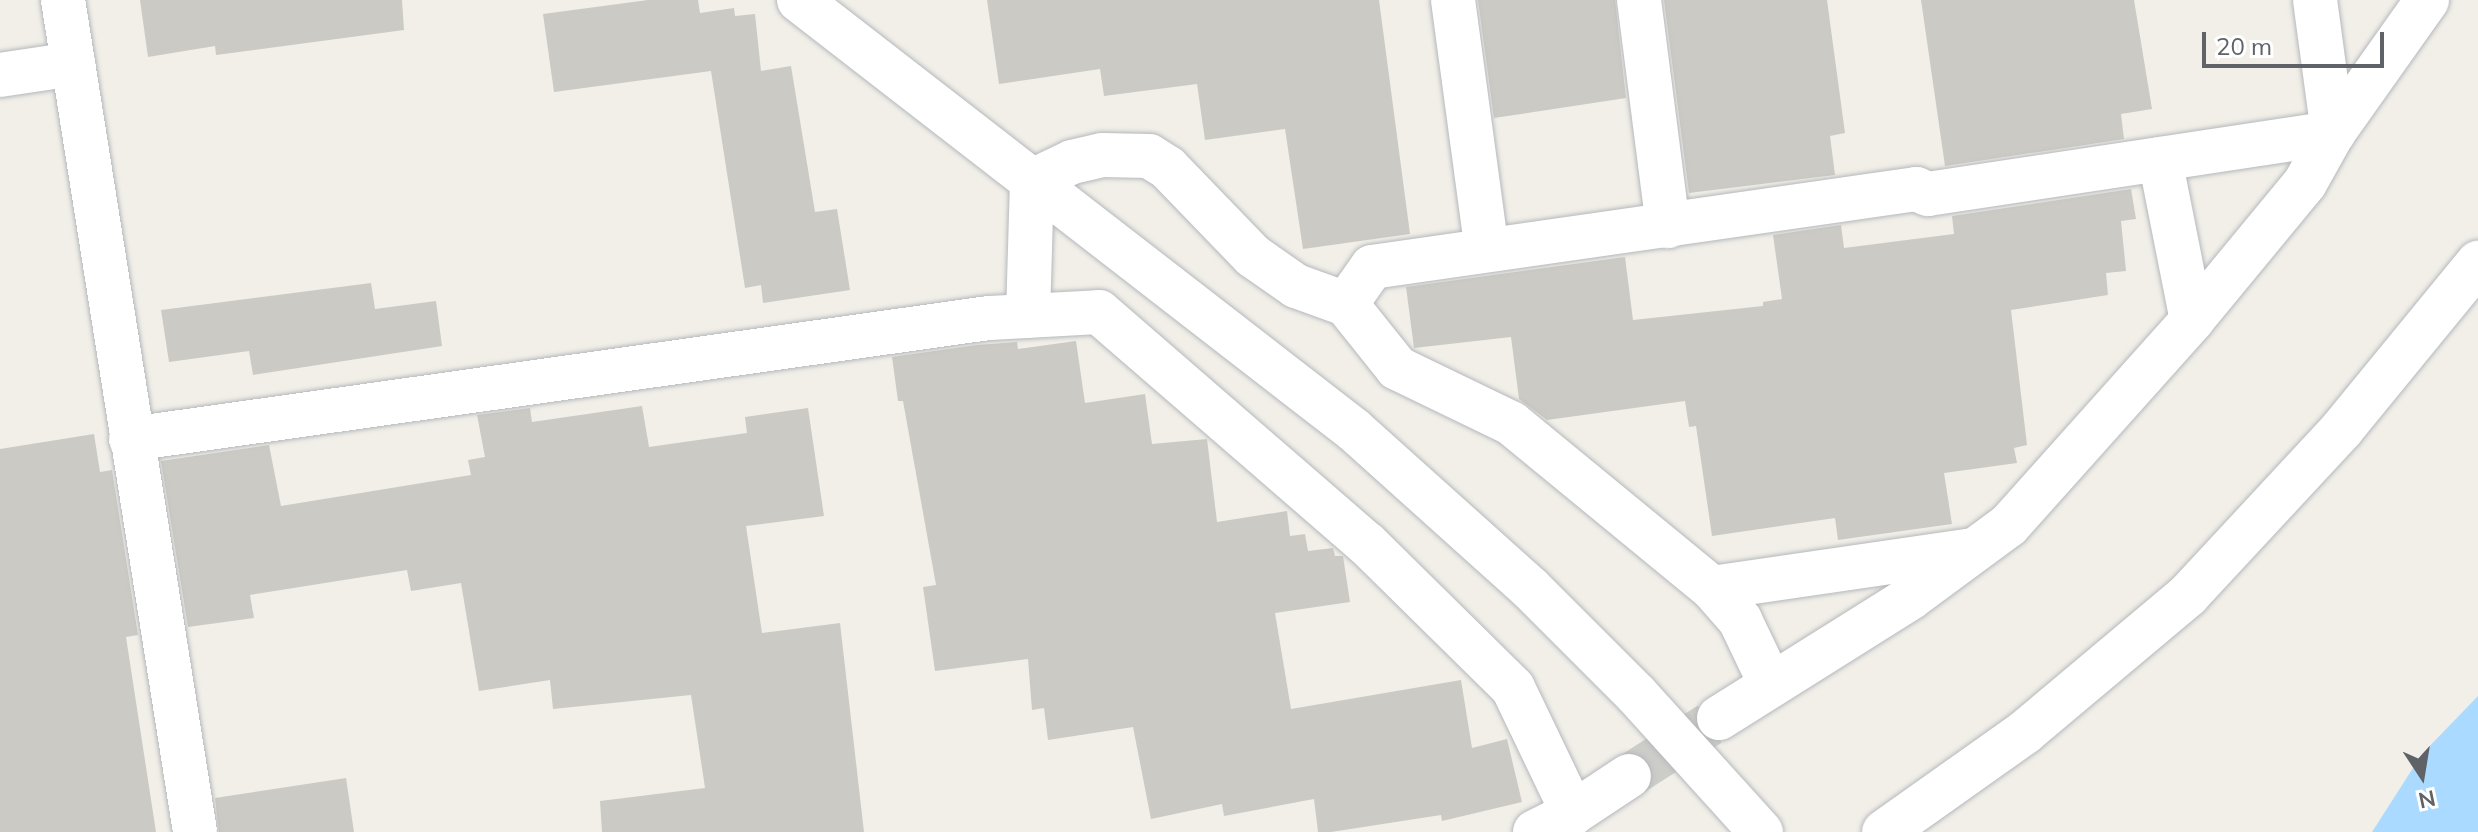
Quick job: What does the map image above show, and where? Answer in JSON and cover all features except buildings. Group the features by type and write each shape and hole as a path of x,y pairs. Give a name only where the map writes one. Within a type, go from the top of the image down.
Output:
{"street":[{"path":"63,0 195,832"},
{"path":"799,0 1354,430 1530,588 1637,695 1761,832"},
{"path":"1453,0 1487,250"},
{"path":"1639,0 1668,226"},
{"path":"2315,0 2333,133"},
{"path":"1719,718 1981,549 2009,525 2192,320 2305,183 2333,133 2427,0"},
{"path":"0,75 73,64"},
{"path":"1346,304 1372,267 1916,189 1928,194 2333,133"},
{"path":"1032,181 1072,162 1102,155 1149,156 1168,168 1253,256 1296,286 1346,304 1397,368 1511,423 1712,588 1740,620 1771,685"},
{"path":"2160,159 2192,320"},
{"path":"1028,316 1032,181"},
{"path":"1884,832 2025,732 2188,595 2342,429 2478,263"},
{"path":"131,439 989,318 1099,312 1367,544 1513,688 1554,822 1629,776"},
{"path":"1712,588 1981,549"}],"water":[{"path":"2478,696 2478,832 2372,832 2422,754"}],"tunnel":[{"path":"1629,776 1710,724"}]}
